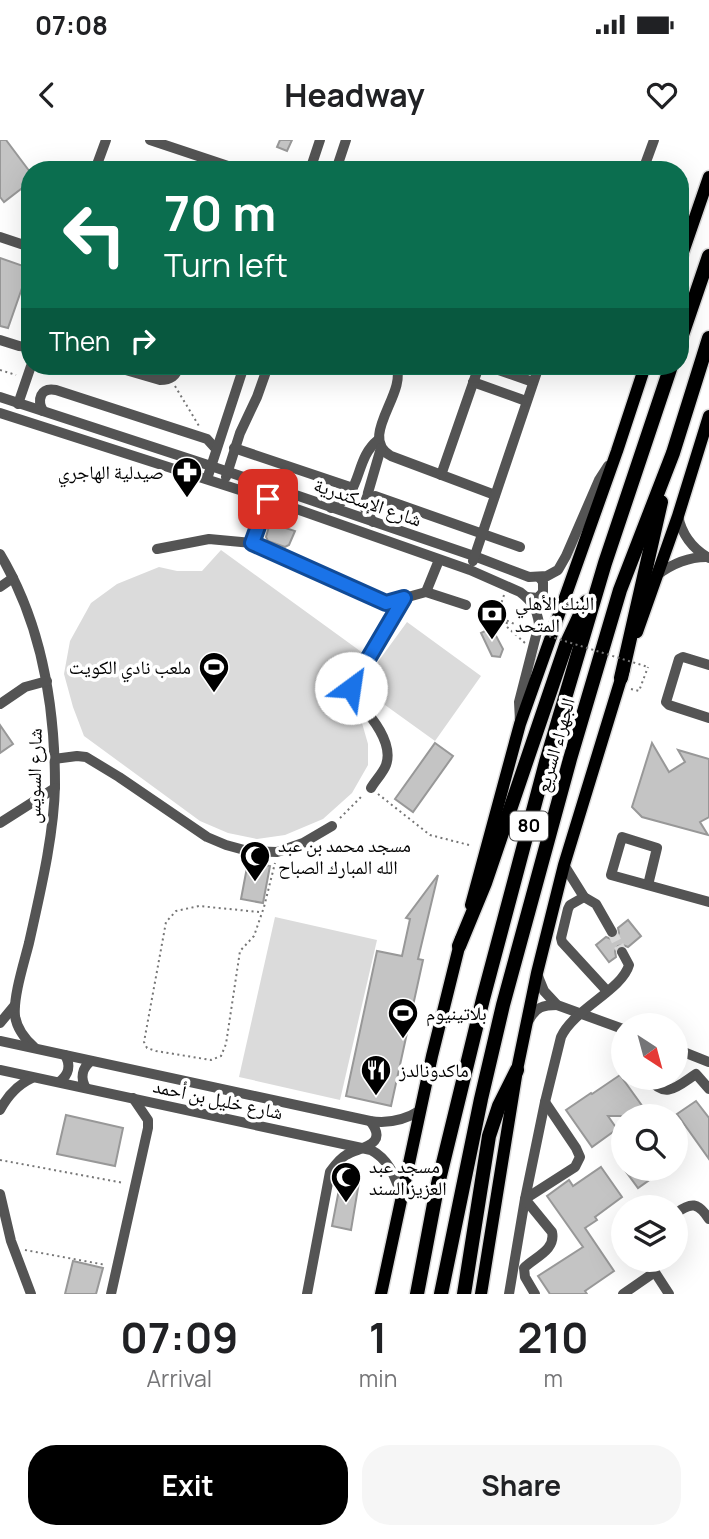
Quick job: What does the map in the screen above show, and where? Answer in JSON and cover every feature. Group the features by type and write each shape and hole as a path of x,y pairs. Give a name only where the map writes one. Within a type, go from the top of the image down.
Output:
{"highway":[{"path":"689,315 709,256"},
{"name":"الجهراء السريع","path":"441,1294 503,1005 563,785 620,590 673,453 709,338"},
{"name":"الجهراء السريع","path":"418,1294 437,1188 483,999 546,762 605,563 668,375"},
{"path":"621,678 673,453"},
{"path":"459,946 485,883 566,645 605,563"},
{"path":"464,1294 489,1136 499,1106 517,1070"}],"main road":[{"path":"689,231 709,177"},
{"name":"الجهراء السريع","path":"381,1294 459,946 520,724 642,375"},
{"path":"481,1294 525,1026 564,865 621,678 706,433 709,416"}],"street":[{"path":"150,140 213,161"},
{"path":"313,161 320,140"},
{"path":"339,161 346,140"},
{"path":"646,161 654,140"},
{"path":"98,161 104,141"},
{"path":"0,237 21,244"},
{"path":"0,340 21,346"},
{"path":"18,404 28,375"},
{"path":"144,375 160,380 171,379 174,375"},
{"path":"206,479 241,375"},
{"path":"224,484 234,448 265,375"},
{"path":"374,523 368,515 365,503 380,431 398,375"},
{"path":"441,475 476,375"},
{"path":"513,375 533,382"},
{"path":"470,570 536,375"},
{"path":"473,383 527,401"},
{"path":"43,411 39,398 42,393 51,389 207,439 216,449"},
{"path":"234,395 245,403 254,401 257,397"},
{"name":"شارع الإسكندرية","path":"0,397 211,466 528,577 539,577"},
{"name":"شارع الإسكندرية","path":"0,413 268,499 470,570 527,597"},
{"path":"379,444 391,456 495,495"},
{"path":"331,508 345,501 351,494 366,454 371,446 379,444"},
{"path":"234,448 353,488"},
{"path":"539,577 558,570 599,480 617,451"},
{"path":"375,496 520,547"},
{"path":"252,543 268,499"},
{"path":"678,516 687,538 707,557"},
{"path":"157,549 209,539 252,543 386,603 426,592 466,605"},
{"name":"شارع السويس","path":"0,554 13,578 40,649 54,733 55,788 52,823 15,1004 17,1024 34,1048"},
{"path":"657,575 680,562 707,557"},
{"path":"426,592 439,560"},
{"path":"527,597 538,597 543,592 543,582 539,577"},
{"path":"0,587 13,578"},
{"path":"520,724 519,702 539,624 537,610 527,597"},
{"path":"370,788 387,764 387,750 383,735 351,693 351,688 404,598"},
{"path":"709,665 683,657 679,659 666,702 709,716"},
{"path":"0,704 25,687 47,681"},
{"path":"54,759 86,757 207,837 248,851 277,852 303,843 332,826"},
{"path":"0,823 55,788"},
{"path":"648,885 657,848 622,837 611,875 709,902"},
{"path":"564,865 584,897 596,904 612,932"},
{"path":"584,897 570,905 561,938 607,991"},
{"path":"509,1294 525,1199 561,1037 565,1028 628,970 629,965 622,952"},
{"path":"537,973 544,990 557,1005"},
{"name":"شارع السويس","path":"0,1023 15,1004"},
{"path":"525,1026 535,1010 547,1005 557,1005 611,1025"},
{"name":"شارع خليل بن أحمد","path":"0,1041 379,1123 405,1119 421,1110"},
{"path":"688,1054 705,1061 696,1073 688,1078"},
{"path":"59,1082 67,1075 69,1065 65,1055"},
{"path":"86,1088 82,1073 91,1061"},
{"name":"شارع خليل بن أحمد","path":"0,1070 365,1149 378,1154 388,1164 402,1196"},
{"path":"696,1073 709,1089"},
{"path":"0,1110 11,1092 32,1078"},
{"path":"111,1294 148,1121 132,1098"},
{"path":"525,1199 575,1167 580,1157 545,1102"},
{"path":"307,1294 330,1172 344,1156 365,1149 374,1142 374,1126 370,1121"},
{"path":"0,1194 12,1245 31,1294"},
{"path":"525,1199 552,1232 553,1238 551,1247 524,1268 525,1278 535,1294"},
{"path":"688,1206 698,1206 708,1214"},
{"path":"0,1249 12,1245"},
{"path":"623,1294 656,1272 669,1294"}],"path":[{"path":"0,370 27,378"},
{"path":"171,379 207,439"},
{"path":"506,586 497,616 523,628 648,667 639,691"},
{"path":"508,621 506,626 533,649"},
{"path":"332,826 370,788 429,835 470,845"},
{"path":"259,912 200,906 176,911 166,922 144,1042 147,1048 211,1060 221,1056 226,1044 240,951 254,936 277,852"},
{"path":"0,1160 135,1185"},
{"path":"12,1245 117,1267"}],"shaded area":[{"name":"ملعب نادي الكويت","path":"221,550 367,656 361,685 407,622 481,676 435,741 360,687 356,702 368,744 368,765 352,793 323,819 285,835 257,839 228,833 200,821 84,736 64,674 70,641 91,603 117,584 159,567 177,571 202,571"},
{"path":"275,917 377,940 340,1100 239,1077"}],"building":[{"path":"0,140 6,140 22,161 21,189 4,202 0,197"},
{"path":"280,140 292,140 287,151 277,147"},
{"path":"0,258 21,265 21,291 8,328 0,326"},
{"path":"270,523 295,531 289,545 285,547 268,541 266,537"},
{"name":"البنك الأهلي المتحد","path":"487,630 494,632 503,649 500,657 492,656 481,633"},
{"path":"0,725 13,744 0,753"},
{"path":"435,743 453,756 413,812 395,799"},
{"path":"652,743 669,772 685,762 678,750 709,759 709,817 700,822 708,835 642,817 632,807"},
{"name":"مسجد محمد بن عبد الله المبارك الصباح","path":"248,862 270,866 263,903 241,899"},
{"path":"438,875 418,959 423,960 391,1106 346,1096 377,951 402,956 410,919 406,918"},
{"path":"628,920 641,936 628,947 618,946 616,957 609,962 596,945 606,937 616,938 618,928"},
{"path":"611,1081 611,1090 631,1090 641,1104 611,1104 611,1116 608,1116 611,1120 611,1133 592,1147 566,1110"},
{"path":"696,1101 709,1118 709,1159 688,1129 688,1106"},
{"path":"66,1115 123,1128 115,1166 57,1154"},
{"path":"601,1167 621,1195 611,1195 611,1205 585,1228 613,1272 585,1291 587,1294 550,1294 538,1276 583,1247 547,1196 569,1180 573,1186"},
{"name":"مسجد عبد العزيز السند","path":"341,1179 359,1182 351,1230 332,1226"},
{"path":"633,1181 648,1181 638,1188"},
{"path":"73,1261 103,1268 96,1294 65,1294"}],"tunnel":[{"path":"612,932 622,952"}],"place":[{"name":"صيدلية الهاجري","path":"187,499"},
{"name":"البنك الأهلي المتحد","path":"492,641"},
{"name":"ملعب نادي الكويت","path":"214,694"},
{"name":"مسجد محمد بن عبد الله المبارك الصباح","path":"255,883"},
{"name":"بلاتينيوم","path":"403,1040"},
{"name":"ماكدونالدز","path":"376,1097"},
{"name":"مسجد عبد العزيز السند","path":"346,1204"}],"route":[{"path":"268,499 252,543 386,603 404,598 351,688"}]}
